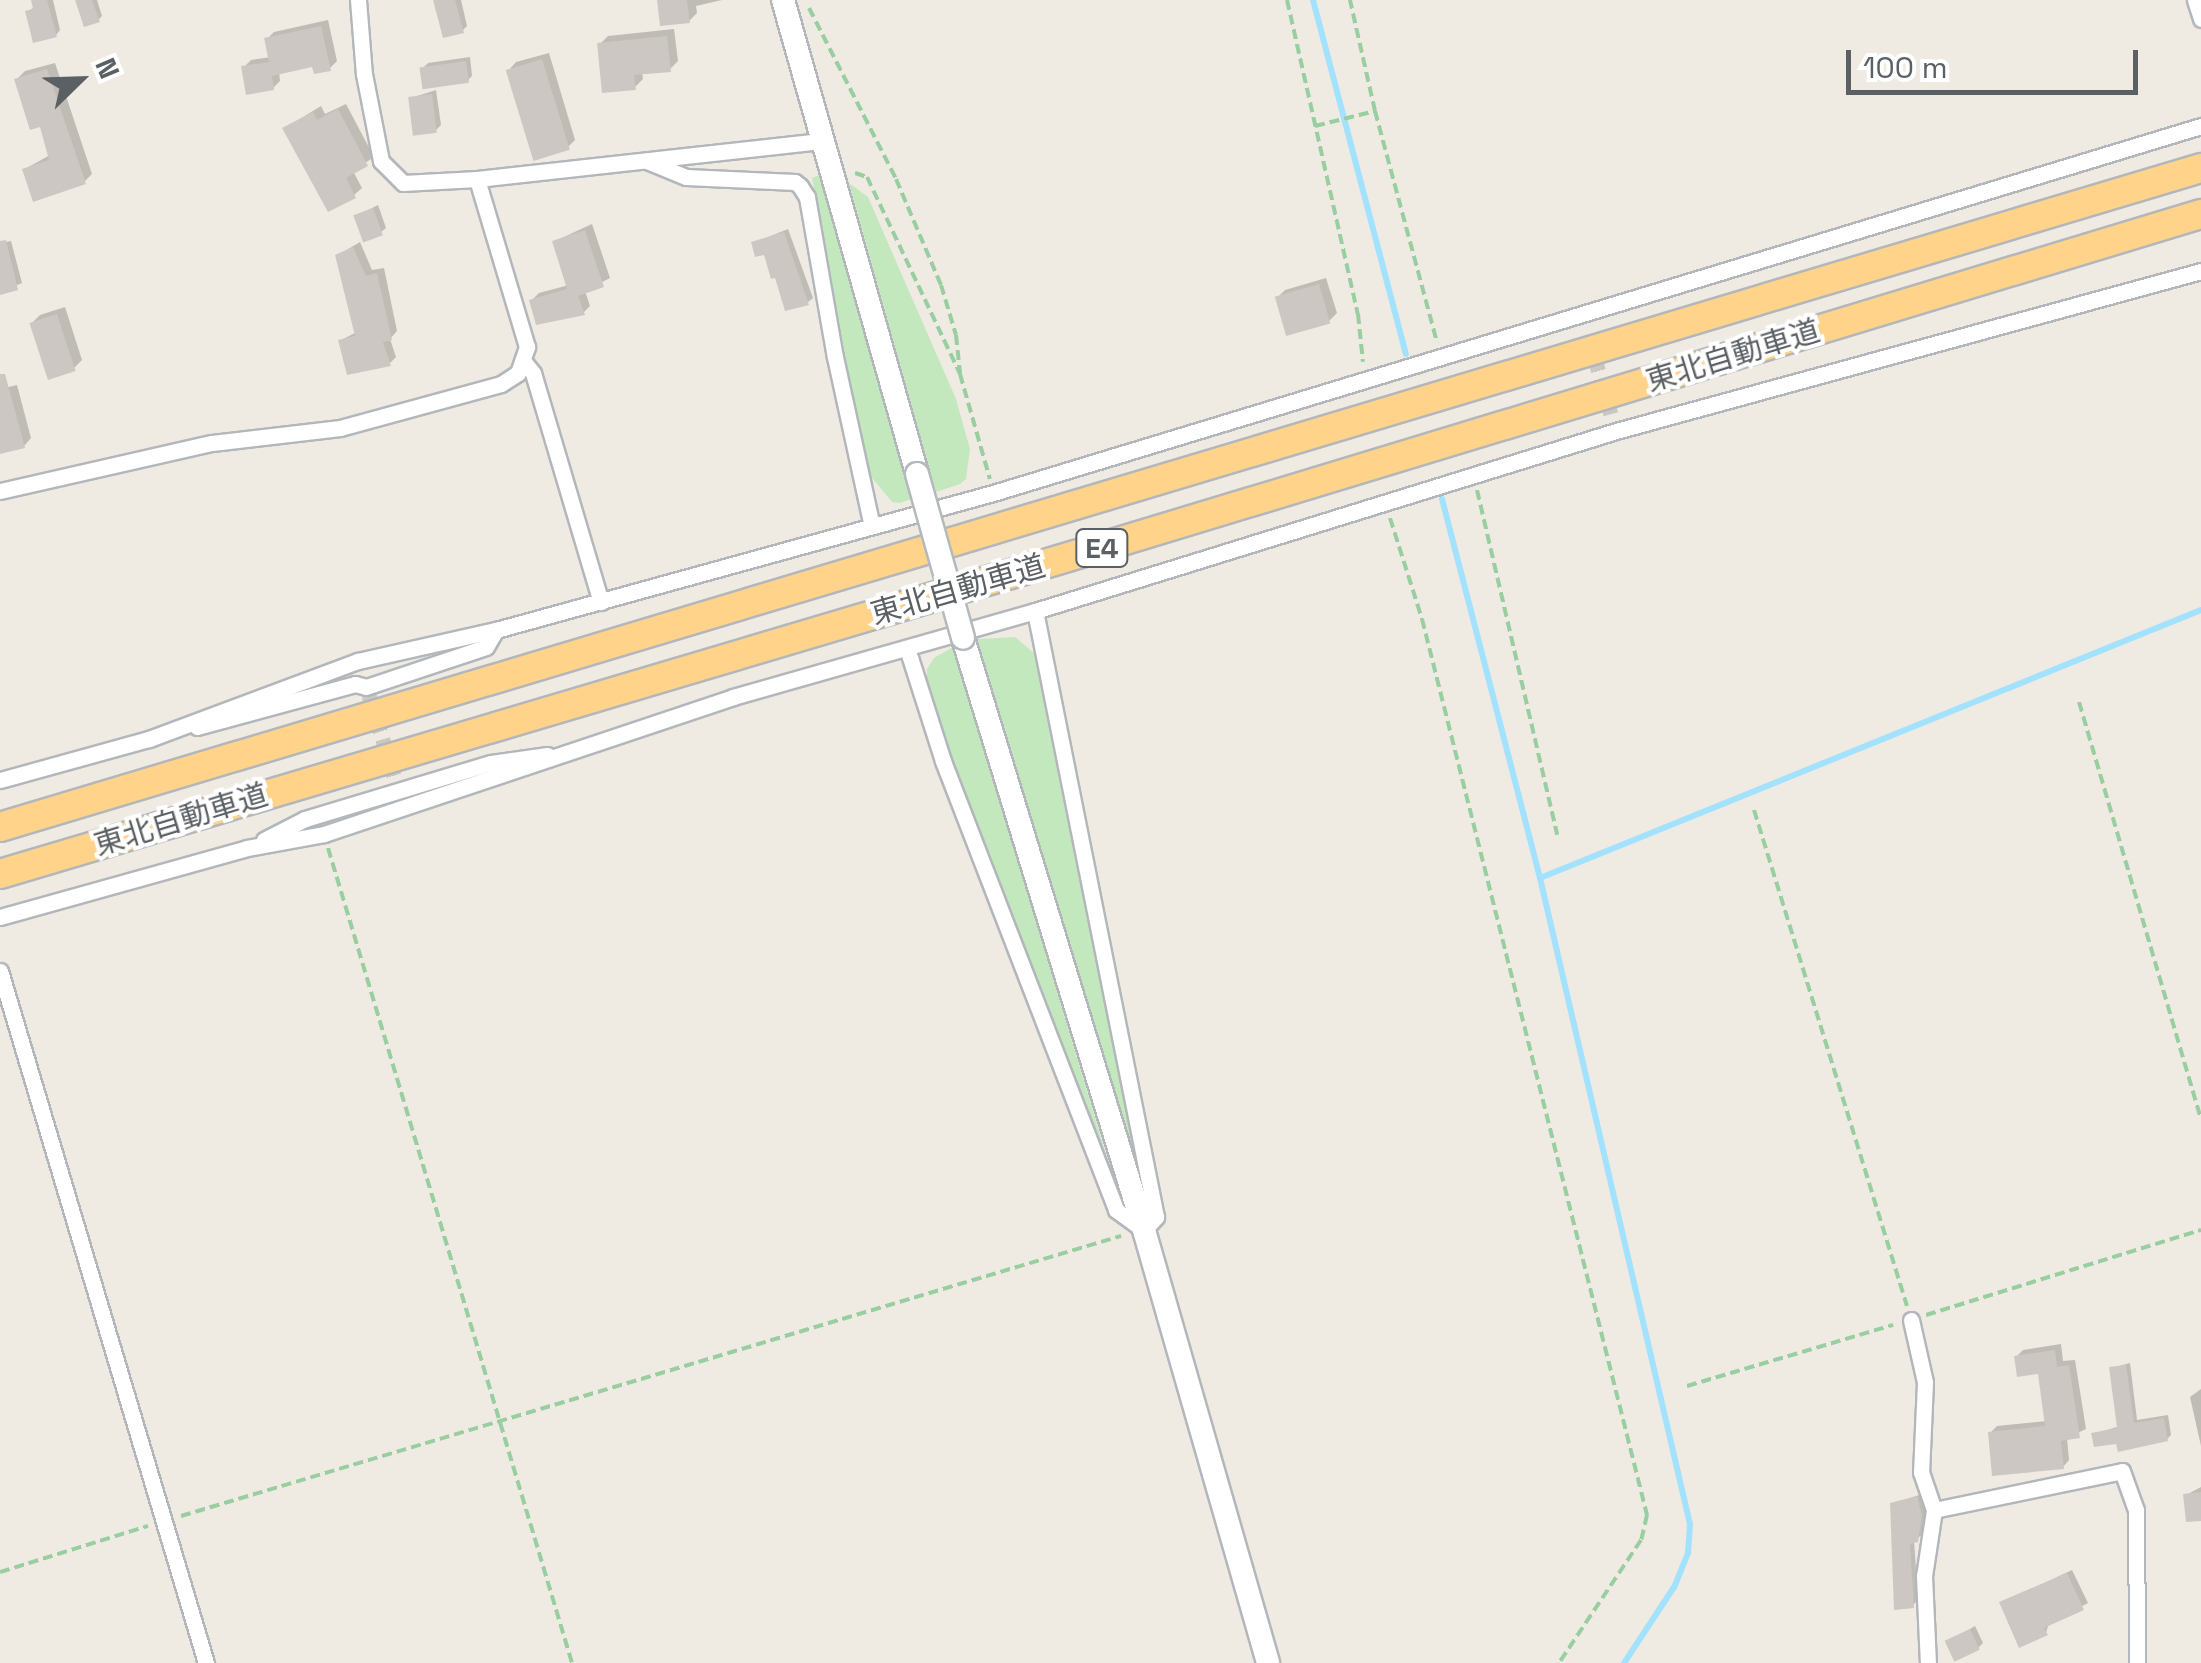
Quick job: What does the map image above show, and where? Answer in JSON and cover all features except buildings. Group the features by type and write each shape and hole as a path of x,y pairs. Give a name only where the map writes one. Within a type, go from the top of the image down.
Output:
{"highway":[{"name":"東北自動車道","path":"0,828 2201,168"},
{"name":"東北自動車道","path":"0,874 1074,556 2201,214"}],"street":[{"path":"358,0 364,74 381,161 403,183 478,180 645,160 824,152"},
{"path":"783,0 963,638 1144,1230 1268,1663"},
{"path":"2195,0 2201,19"},
{"path":"149,739 358,660 496,630 993,493 1442,360 2201,126"},
{"path":"645,160 686,177 795,182 807,197 834,357 872,526"},
{"path":"0,492 212,444 340,428 501,384 525,362 527,347 478,180"},
{"path":"0,917 247,848 324,834 589,749 734,697 1035,611 1616,431 2201,271"},
{"path":"1583,316 1588,334"},
{"path":"525,362 533,373 601,602"},
{"path":"1611,414 1616,431"},
{"path":"1035,611 1156,1218 1144,1230"},
{"path":"0,780 260,713 355,684 367,691 486,647 496,630"},
{"path":"908,648 944,761 1116,1210 1144,1230"},
{"path":"247,848 305,819 396,784 490,763 589,749"},
{"path":"0,971 206,1663"},
{"path":"1911,1320 1925,1382 1920,1472 1934,1510 1924,1576 1928,1663"},
{"path":"1934,1510 1978,1504 2122,1470 2137,1526 2136,1663"}],"path":[{"path":"804,0 896,178 941,285 956,335 960,374"},
{"path":"1287,0 1358,314 1365,382"},
{"path":"1350,0 1375,111 1442,360"},
{"path":"1315,126 1375,111"},
{"path":"824,152 868,177 960,374 979,430 993,493"},
{"path":"1474,475 1557,836"},
{"path":"1385,504 1422,619 1647,1515 1640,1540 1559,1663"},
{"path":"2079,702 2201,1118"},
{"path":"1754,810 1911,1320"},
{"path":"324,834 572,1663"},
{"path":"0,1572 1144,1230"},
{"path":"1687,1386 2201,1230"}],"green space":[{"path":"822,174 912,499 899,503 892,502 867,472 812,178"},
{"path":"849,183 868,197 956,399 970,449 966,479 936,492"},
{"path":"1015,637 1034,653 1039,667 1142,1187 977,639"},
{"path":"953,647 1118,1194 948,751 927,683 927,669 934,658"}],"waterway":[{"path":"1313,0 1406,354"},
{"path":"1442,499 1540,878 1690,1524 1688,1553 1674,1587 1624,1663"},
{"path":"1540,878 2201,610"}],"tunnel":[{"path":"1588,334 1611,414"},
{"path":"369,695 394,776"}]}
